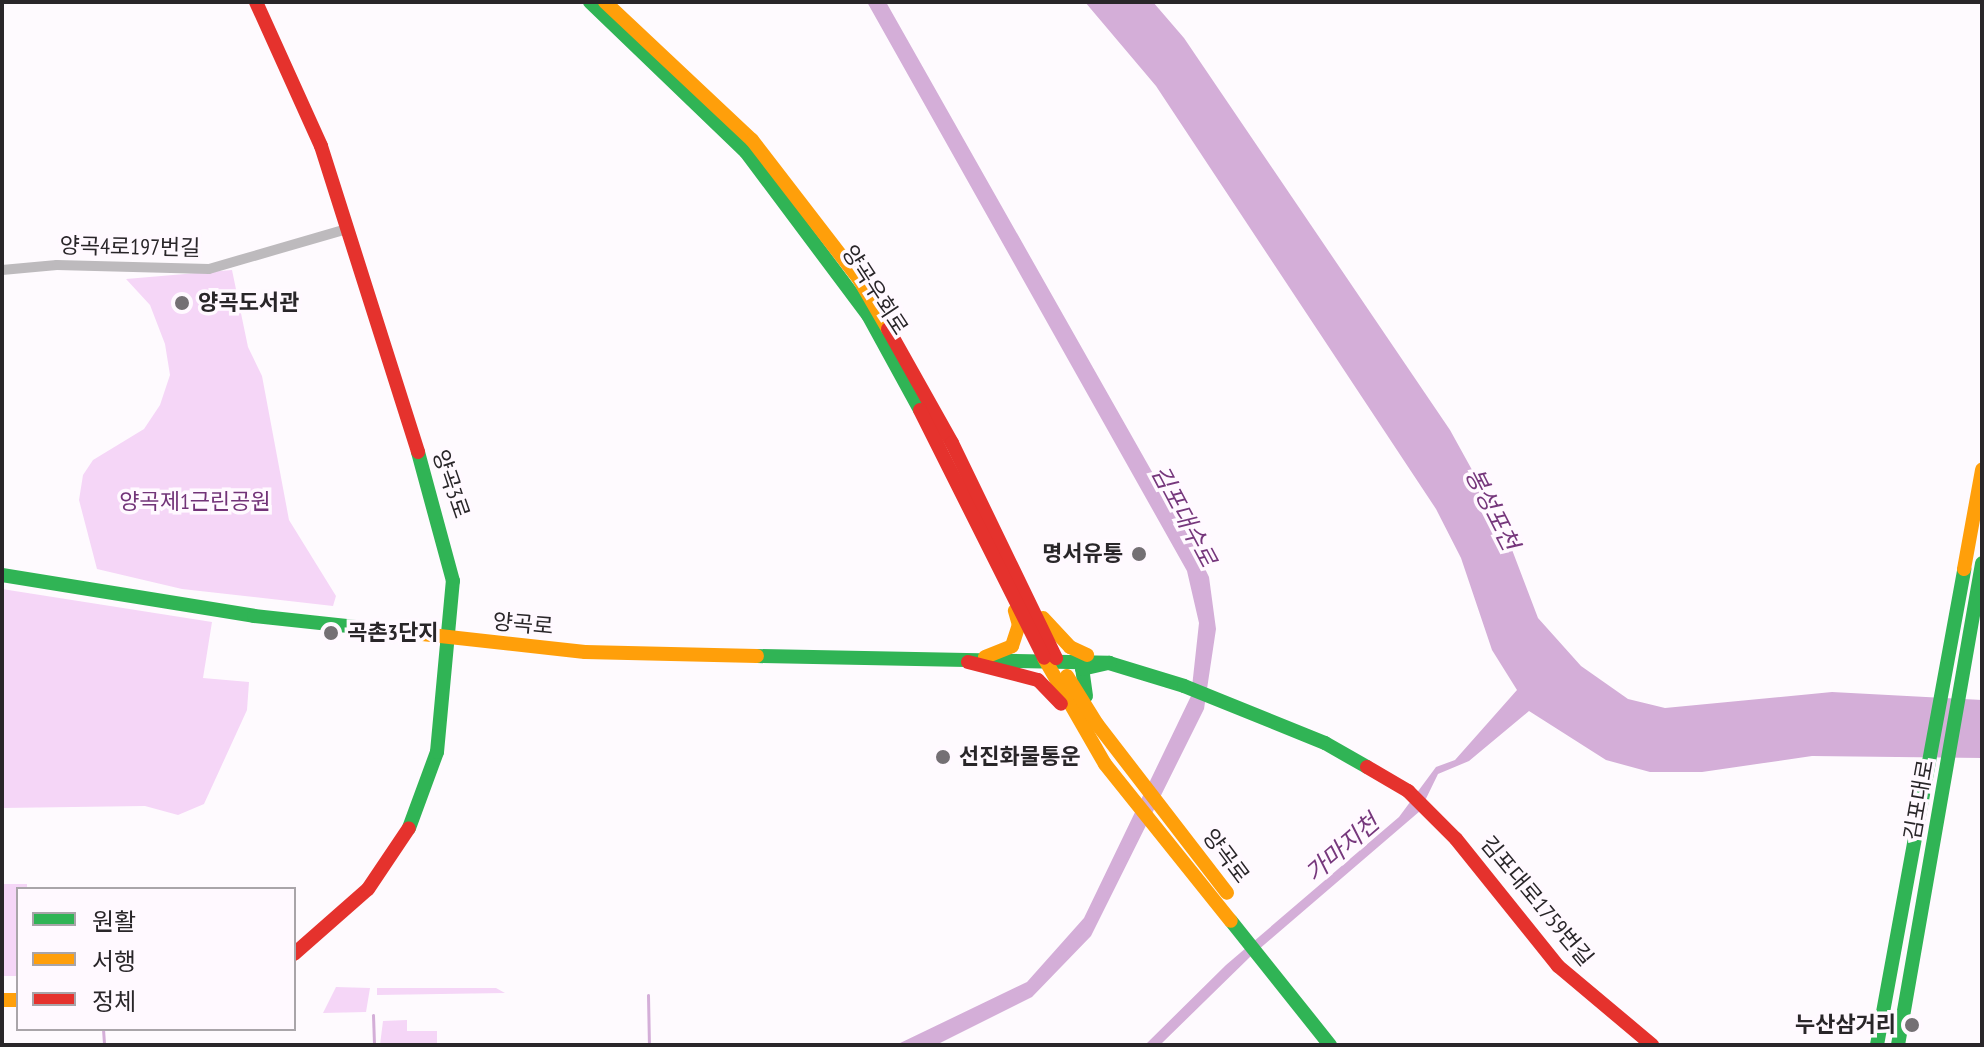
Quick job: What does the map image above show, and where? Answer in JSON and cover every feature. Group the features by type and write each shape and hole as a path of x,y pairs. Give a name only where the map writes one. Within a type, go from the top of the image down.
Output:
{"main road":[{"name":"양곡3로","path":"256,2 315,130 449,549 450,638 437,752 412,823 386,867 353,906 296,952"},
{"name":"양곡우회로","path":"590,2 746,152 835,266 895,363 1004,580 1050,658"},
{"name":"양곡우회로","path":"605,2 744,131 859,279 938,416 1029,599 1050,658"},
{"name":"김포대로","path":"1877,1045 1982,470"},
{"name":"김포대로","path":"1899,1037 1982,563"},
{"name":"양곡로","path":"2,575 254,616 585,652 968,662 1050,658"},
{"path":"968,662 1005,649 1017,638 1019,625 1004,580"},
{"path":"1029,599 1070,647 1102,661"},
{"path":"1050,658 1102,661"},
{"path":"1050,658 1097,724"},
{"path":"1050,658 1105,764"},
{"path":"1097,724 1079,675 1088,665 1102,661"},
{"name":"김포대로1759번길","path":"1102,661 1187,687 1325,743 1408,791 1431,810 1558,966 1652,1045"},
{"path":"968,662 1038,680 1105,764"},
{"name":"양곡로","path":"1097,724 1167,814 1247,928"},
{"name":"양곡로","path":"1105,764 1247,928"},
{"path":"1247,928 1342,1045"},
{"path":"1273,960 1330,1045"},
{"path":"1881,1026 1899,1037"}],"street":[{"name":"양곡4로197번길","path":"2,270 57,265 209,269 347,229"}],"green space":[{"name":"양곡제1근린공원","path":"232,270 248,347 262,376 289,520 336,596 333,606 182,589 97,569 79,500 83,475 93,460 144,429 160,405 170,375 165,344 150,305 126,279"},
{"path":"2,589 212,622 203,678 249,682 247,710 204,804 178,815 145,806 2,808"},
{"path":"2,884 27,884 27,887 16,887 16,976 2,976"},
{"path":"336,987 370,988 366,1012 323,1013"},
{"path":"377,988 496,988 505,993 377,995"},
{"path":"407,1020 407,1031 437,1031 437,1045 380,1045 383,1021"}],"water":[{"path":"867,2 886,2 1194,546 1209,577 1216,629 1204,709 1091,936 1032,997 936,1045 896,1045 1027,982 1084,918 1191,696 1199,623 1187,571"},
{"name":"봉성포천","path":"1085,2 1153,2 1184,38 1450,430 1503,526 1538,618 1581,666 1628,699 1665,708 1832,692 1982,700 1982,758 1812,756 1702,772 1650,772 1606,760 1529,711 1469,761 1438,774 1420,811 1251,956 1160,1045 1145,1045 1226,965 1399,817 1436,767 1455,760 1517,690 1492,650 1461,558 1436,509 1156,86"}],"waterway":[{"path":"648,995 649,1045"},
{"path":"373,1015 374,1045"},
{"path":"103,1031 104,1045"}],"traffic: fast":[{"path":"590,2 746,152 868,315 920,410"},
{"path":"409,828 437,752 453,581 418,452"},
{"path":"1898,1045 1982,563"},
{"path":"1877,1045 1964,569"},
{"path":"2,575 254,616 395,631"},
{"path":"757,656 1109,663 1184,686 1325,743 1367,767"},
{"path":"1086,696 1082,669 1109,663"},
{"path":"1231,921 1330,1045"}],"traffic: slow":[{"path":"605,2 752,140 859,279 888,329"},
{"path":"1964,569 1982,470"},
{"path":"985,657 1012,646 1019,625 1015,611"},
{"path":"1043,618 1070,647 1087,655"},
{"path":"395,631 585,652 757,656"},
{"path":"1044,658 1105,764 1231,921"},
{"path":"1067,676 1097,724 1227,893"},
{"path":"2,1000 16,1000"}],"traffic: jam":[{"path":"256,2 321,146 418,452"},
{"path":"888,329 952,443 1056,658"},
{"path":"920,410 1044,658"},
{"path":"968,662 1038,680 1061,704"},
{"path":"1367,767 1408,791 1456,839 1558,966 1652,1045"},
{"path":"296,952 368,889 409,828"}],"place":[{"name":"양곡도서관","path":"182,303"},
{"name":"명서유통","path":"1139,554"},
{"name":"곡촌3단지","path":"331,633"},
{"name":"선진화물통운","path":"943,757"},
{"name":"누산삼거리","path":"1912,1025"}],"water label":[{"name":"김포대수로","path":"1184,516"},
{"name":"가마지천","path":"1342,848"}]}
